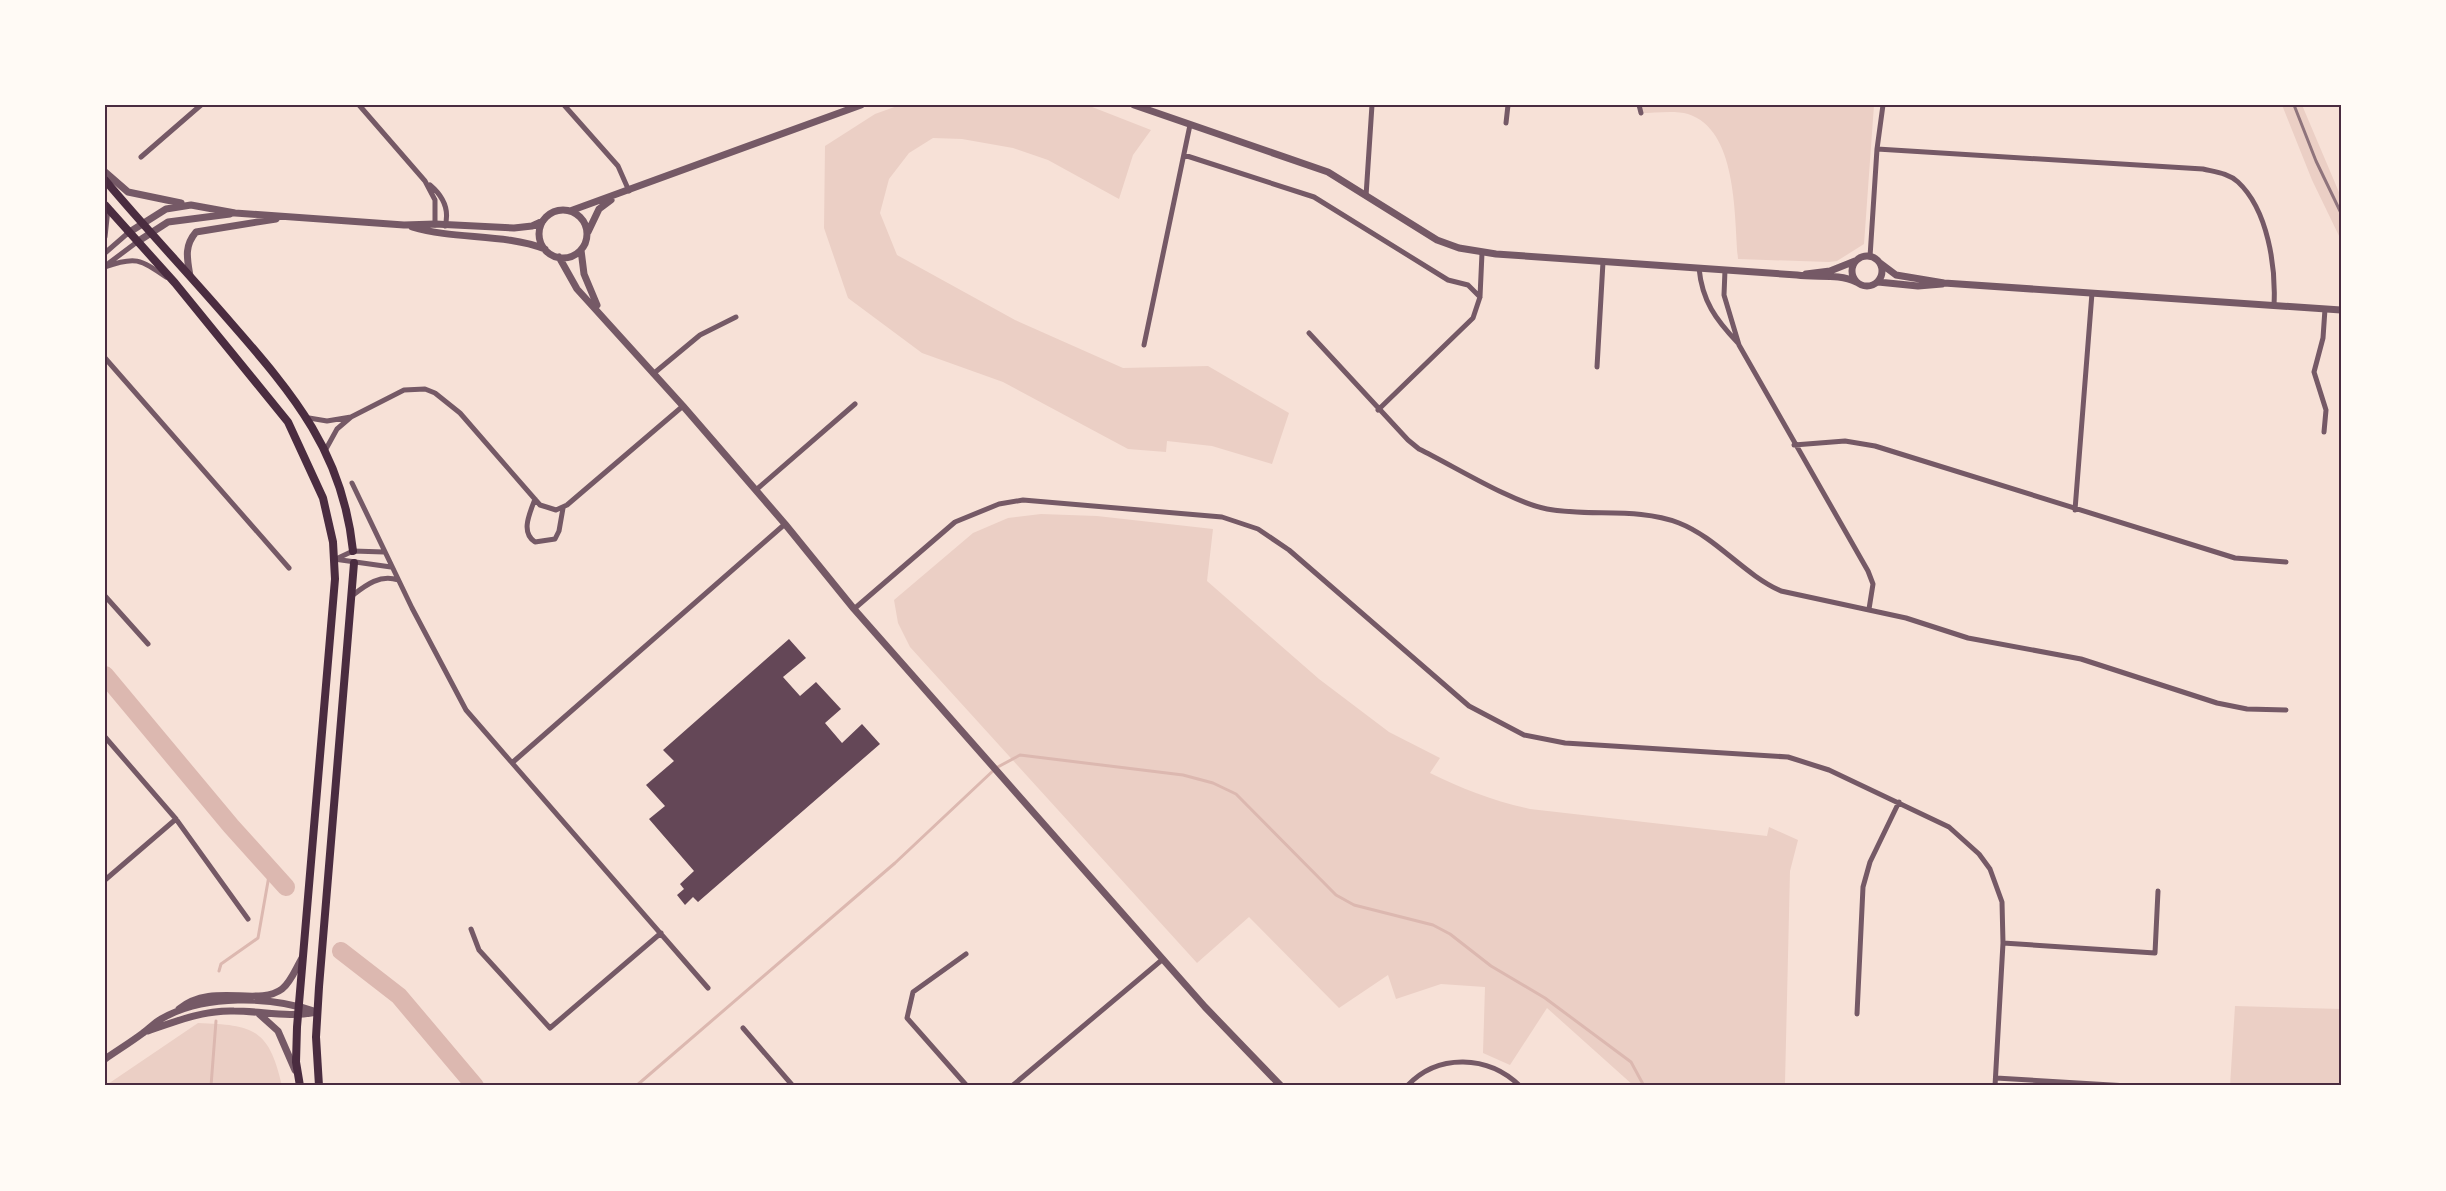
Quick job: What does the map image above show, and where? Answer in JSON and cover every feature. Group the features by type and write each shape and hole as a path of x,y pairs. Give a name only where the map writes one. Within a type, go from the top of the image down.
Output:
{"main road":[{"path":"105,180 271,367 309,418 326,449 346,509 353,551"},
{"path":"106,207 175,284 288,422 323,498 334,559 305,951 298,1016 299,1082"},
{"path":"320,1086 317,1012 354,563"}],"street":[{"path":"141,157 201,105"},
{"path":"359,105 444,200 447,209 446,224 439,235"},
{"path":"564,105 618,166 629,191"},
{"path":"105,172 135,195 235,213 404,225 446,224 519,228 543,220 555,211 570,210 629,191 861,105"},
{"path":"1134,105 1328,172 1437,240 1482,253 1797,274 1830,271 1870,257 1896,275 1944,284 2341,310"},
{"path":"1366,196 1372,105"},
{"path":"1506,123 1508,105"},
{"path":"1639,105 1641,113"},
{"path":"1870,257 1877,149 1883,105"},
{"path":"1144,345 1190,125"},
{"path":"1877,149 2203,169 2226,174 2237,181 2256,207 2275,264 2274,305"},
{"path":"1184,155 1314,197 1448,280 1468,285 1480,297"},
{"path":"425,181 435,200 435,224 439,235"},
{"path":"601,313 584,274 581,250 588,235 591,220 599,209 629,191"},
{"path":"105,253 141,222 166,209 191,205"},
{"path":"105,237 106,207"},
{"path":"570,210 583,219 588,235"},
{"path":"105,267 150,231 177,219 212,218 235,213"},
{"path":"190,276 187,246 196,232 293,217"},
{"path":"543,220 539,235 544,249"},
{"path":"404,225 439,235 508,240 544,249 559,257 567,258 581,250"},
{"path":"1378,410 1465,327 1478,309 1482,253"},
{"path":"559,257 577,289 601,313 756,490 854,609 1163,959 1278,1085"},
{"path":"105,267 125,260 138,260 145,262 175,284"},
{"path":"1856,282 1852,268 1857,260"},
{"path":"1598,367 1603,262"},
{"path":"1878,282 1882,273 1880,263"},
{"path":"1699,268 1704,297 1713,315 1739,345 1868,571 1873,584 1869,609"},
{"path":"1725,270 1724,295 1739,345"},
{"path":"1797,274 1816,278 1848,278 1864,286 1878,282 1918,286 1944,284"},
{"path":"2075,510 2092,293"},
{"path":"2324,432 2326,410 2314,372 2324,338 2325,309"},
{"path":"653,374 700,335 736,317"},
{"path":"1309,333 1378,410 1419,448 1529,504 1549,510 1659,518 1679,523 1699,534 1764,584 1781,591 1869,609 1968,638 2081,659 2217,703 2247,709 2286,710"},
{"path":"105,358 289,568"},
{"path":"326,449 337,429 351,417 404,390 425,389 435,393 460,413 535,499 548,508 563,508"},
{"path":"756,490 855,404"},
{"path":"535,499 526,528 527,534 535,542 555,539 559,531 563,508 683,406"},
{"path":"309,418 327,421 351,417"},
{"path":"1794,444 1845,441 1875,446 2235,558 2286,562"},
{"path":"352,483 391,567 466,710 708,988"},
{"path":"854,609 955,522 999,504 1023,500 1053,501 1222,517 1244,523 1274,538 1469,706 1524,735 1565,743 1788,757 1829,770 1949,827 1979,854 1997,886 2002,902 2003,943 1995,1086"},
{"path":"513,762 785,524"},
{"path":"334,559 353,551 384,552"},
{"path":"334,559 391,567"},
{"path":"353,595 377,580 391,578 398,580"},
{"path":"105,596 148,644"},
{"path":"105,737 176,819 248,919"},
{"path":"1857,1014 1863,887 1870,862 1899,802"},
{"path":"105,878 176,819"},
{"path":"2003,943 2155,953 2158,891"},
{"path":"471,929 479,950 550,1028 661,933"},
{"path":"105,1059 146,1031 155,1022 175,1012 187,1002 209,996 275,993 288,982 305,951"},
{"path":"966,954 914,992 907,1018 967,1086"},
{"path":"1012,1086 1163,959"},
{"path":"175,1012 219,1002 299,1006 317,1012"},
{"path":"146,1031 211,1012 298,1016 317,1012"},
{"path":"257,1013 269,1021 284,1040 299,1082"},
{"path":"743,1028 793,1086"},
{"path":"1407,1086 1427,1069 1454,1062 1487,1066 1502,1072 1520,1086"},
{"path":"1996,1078 2128,1086"}],"shaded area":[{"path":"900,105 1087,105 1151,130 1133,155 1119,199 1048,160 1013,148 962,139 933,138 909,153 889,179 880,213 897,255 1015,320 1123,368 1208,366 1289,413 1272,464 1212,446 1167,441 1166,452 1128,449 1003,382 922,353 848,298 824,228 825,146 875,114"},
{"path":"1639,105 1874,105 1864,244 1837,261 1829,262 1738,259 1734,198 1725,156 1716,137 1704,123 1688,114 1641,113"},
{"path":"2282,105 2302,105 2341,197 2341,240 2312,180"},
{"path":"1041,514 1097,516 1213,529 1207,581 1319,679 1389,732 1440,758 1430,773 1454,784 1530,809 1767,836 1769,827 1798,840 1790,871 1785,1083 1816,1086 1634,1086 1547,1008 1510,1065 1483,1053 1485,987 1441,984 1396,999 1388,975 1339,1008 1249,917 1197,963 910,647 898,623 894,600 973,533 1008,518"},
{"path":"2235,1006 2341,1009 2341,1086 2230,1086"},
{"path":"198,1023 233,1026 256,1034 271,1052 282,1086 105,1086"}],"building":[{"path":"789,639 806,658 783,677 800,696 816,682 841,709 825,723 842,743 862,724 880,744 698,902 693,897 685,905 677,895 684,889 680,884 694,871 649,819 665,806 646,785 674,761 663,750"}],"waterway":[{"path":"105,675 231,826 286,887"},
{"path":"636,1086 895,863 996,768 1020,755 1183,775 1213,783 1236,794 1336,895 1354,905 1433,925 1450,934 1491,966 1545,998 1631,1062 1644,1086"},
{"path":"219,971 221,964 258,938 270,870"},
{"path":"341,951 399,996 475,1086"},
{"path":"211,1086 216,1021"}],"railway":[{"path":"2294,105 2316,161 2341,213"}]}
